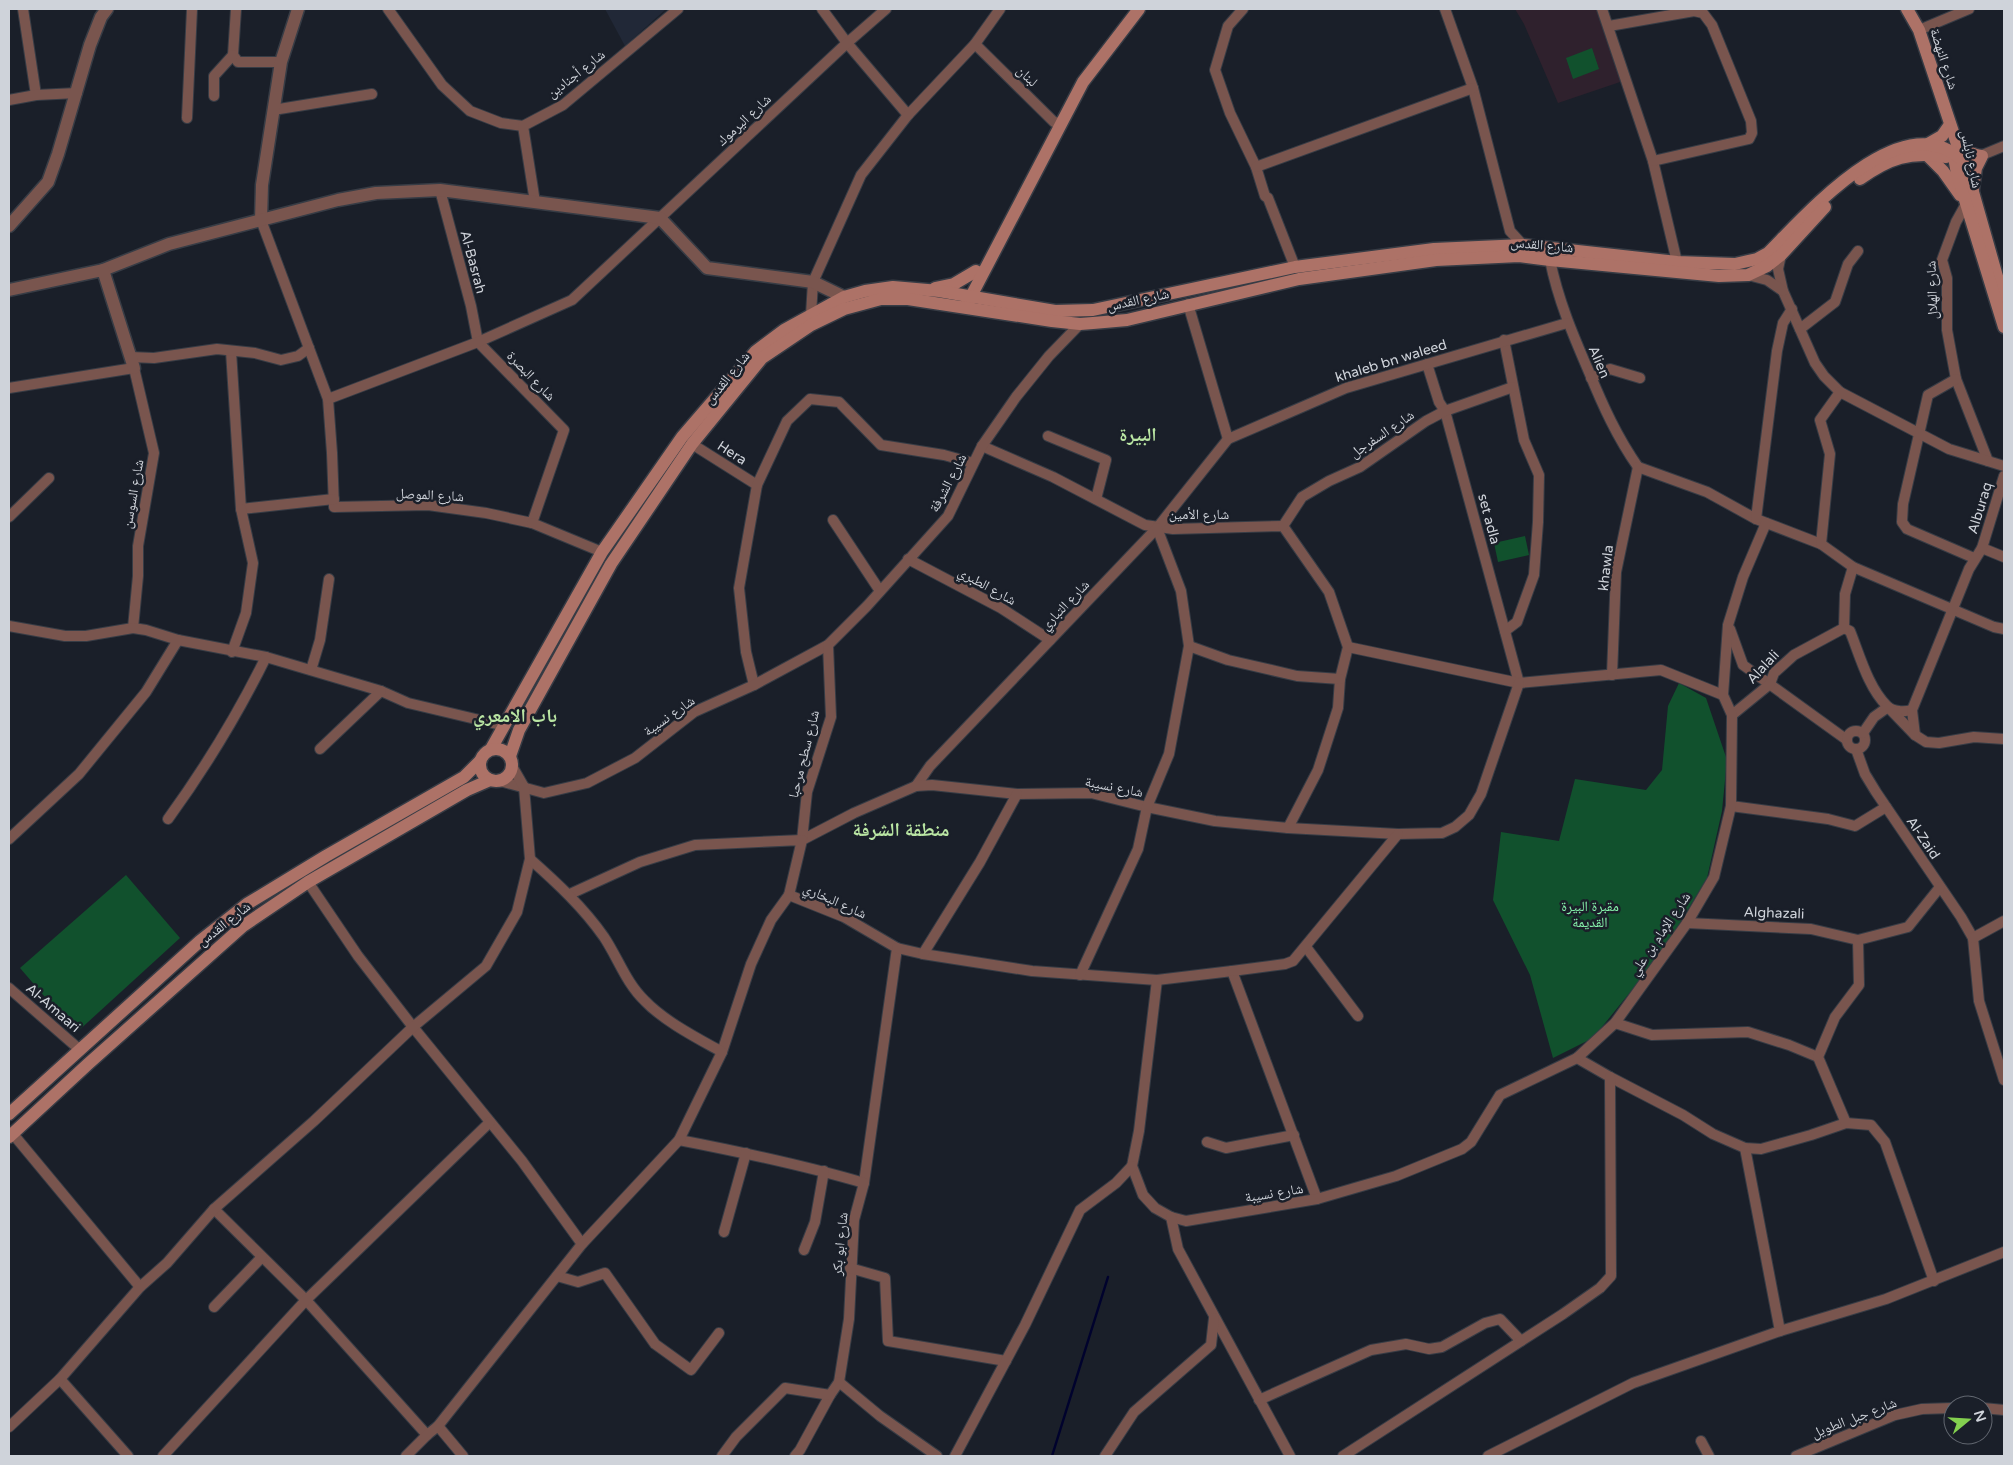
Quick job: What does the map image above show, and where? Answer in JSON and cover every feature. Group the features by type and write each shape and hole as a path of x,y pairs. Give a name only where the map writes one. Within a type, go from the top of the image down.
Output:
{"main road":[{"path":"1058,122 1076,80 1131,9"},
{"path":"967,303 978,272 1058,122 1083,82 1139,9"},
{"name":"شارع النهضة","path":"1907,9 1919,30 1948,123"},
{"path":"1948,123 1942,136 1926,149 1966,204"},
{"path":"1948,123 1965,150 1971,154 1982,156 1976,168 1973,192"},
{"name":"شارع نابلس","path":"1948,123 1966,204 2004,327"},
{"name":"شارع القدس","path":"491,749 602,552 756,351 784,330 844,297 865,290 893,287 926,290 967,303 1054,321 1080,324 1127,320 1297,273 1436,260 1549,254 1676,266 1735,264 1757,259 1768,253 1827,194 1870,161 1900,149 1926,149 1956,156"},
{"name":"شارع القدس","path":"1676,266 1719,276 1748,275 1766,266 1781,255 1831,201 1872,170 1899,157 1926,149"},
{"name":"شارع نابلس","path":"1956,156 1973,192 2004,301"},
{"name":"شارع القدس","path":"511,761 519,730 611,564 687,440 762,358 811,326 844,309 881,299 908,299 967,303 995,301 1055,310 1093,310 1434,249 1524,245 1549,254"},
{"path":"926,290 954,284 978,272"},
{"path":"978,272 985,287 995,301"},
{"path":"491,749 502,750 511,761 508,775 495,780 482,772 480,761 486,752 491,749"},
{"name":"شارع القدس","path":"9,1114 200,941 247,904 326,856 464,777 480,761"},
{"name":"شارع القدس","path":"11,1135 243,926 308,882 467,790 495,780"}],"street":[{"path":"23,9 36,95"},
{"path":"9,226 48,182 90,45 101,16 106,9"},
{"path":"187,118 192,9"},
{"path":"214,96 214,76 233,55 236,9"},
{"path":"241,509 334,499 328,399 261,220 262,185 280,62 298,9"},
{"path":"388,9 442,85 470,112 501,122 523,126 535,202"},
{"name":"شارع أجنادين","path":"523,126 563,105 678,9"},
{"path":"822,9 908,115"},
{"name":"شارع اليرموك","path":"660,218 847,42 886,9"},
{"path":"811,315 813,282 861,175 908,115 975,44 1000,9"},
{"path":"1444,9 1473,88 1510,231 1524,245"},
{"path":"1602,9 1653,161 1676,266"},
{"path":"1919,30 1969,9"},
{"path":"1240,10 1228,26 1215,70 1230,113 1256,167 1265,196 1268,198 1297,273"},
{"path":"1609,26 1694,11 1703,13 1712,26 1751,121 1752,133 1749,139 1653,161"},
{"name":"لبنان","path":"975,44 1058,122"},
{"path":"233,55 238,62 280,62"},
{"path":"1256,167 1473,88"},
{"path":"9,100 36,95 76,93"},
{"path":"272,110 372,94"},
{"path":"1956,156 1982,156 2004,146"},
{"path":"9,290 103,270 169,244 338,200 376,193 440,190 660,218 707,268 813,282 844,297"},
{"name":"Al-Basrah","path":"440,190 471,306 478,342"},
{"name":"شارع الهلال","path":"1966,204 1956,222 1942,260 1947,278 1947,330 1956,379 1988,461"},
{"path":"328,399 478,342 572,300 660,218"},
{"path":"1501,246 1510,231"},
{"path":"1800,329 1835,302 1848,264 1858,251"},
{"name":"Alien","path":"1549,254 1556,289 1567,323 1610,422 1638,467"},
{"path":"1781,255 1778,269 1783,291 1815,363 1824,376 1840,392 1949,449 2004,466"},
{"path":"103,270 132,362"},
{"path":"1748,275 1766,280 1783,291"},
{"path":"1188,304 1228,439"},
{"path":"1732,715 1723,696 1728,625 1761,521 1777,351 1783,324 1792,309"},
{"path":"1049,356 1062,332 1061,326 1054,321"},
{"name":"khaleb bn waleed","path":"1228,439 1346,388 1567,323"},
{"name":"شارع الشرفة","path":"828,644 880,591 948,516 982,446 1024,384 1080,324"},
{"path":"1504,340 1524,440 1538,475 1538,522 1534,575 1517,622 1505,631"},
{"name":"شارع البصرة","path":"478,342 564,430 532,523"},
{"path":"9,388 132,362 217,349 255,353 281,360 298,356 309,348"},
{"path":"231,351 241,509 252,563 246,613 232,652"},
{"name":"شارع السوسن","path":"132,362 154,453 138,546 138,576 133,628"},
{"name":"set adla","path":"1427,364 1439,402 1445,412 1519,683"},
{"path":"1591,378 1610,369 1640,378"},
{"path":"1956,379 1928,395 1903,504 1902,522 1907,529 1974,558"},
{"name":"شارع السفرجل","path":"1283,526 1302,497 1329,481 1360,467 1426,421 1445,412 1514,387"},
{"path":"1820,544 1830,454 1820,420 1840,392"},
{"path":"754,685 746,652 739,588 757,485 787,421 810,399 839,402 881,445 944,455 973,464"},
{"path":"1048,436 1106,460 1096,499"},
{"name":"شارع التباري","path":"916,786 930,766 1157,528 1228,439"},
{"name":"Hera","path":"687,440 757,485"},
{"path":"982,446 1053,477 1145,525 1157,528"},
{"path":"1638,467 1707,492 1761,521 1820,544 1853,567 1994,627 2004,629"},
{"name":"khawla","path":"1612,675 1616,572 1638,467"},
{"name":"Alburaq","path":"1982,548 2004,476"},
{"path":"9,517 49,478"},
{"name":"شارع الموصل","path":"334,499 334,507 428,505 486,513 532,523"},
{"path":"833,520 880,591"},
{"path":"532,523 602,552"},
{"path":"1283,526 1329,592 1348,647 1340,679 1338,708 1318,770 1288,828"},
{"name":"شارع الأمين","path":"1147,807 1169,754 1189,646 1180,591 1157,528 1283,526"},
{"path":"1915,735 1912,710 1974,558 1982,548 2004,557"},
{"name":"شارع الطبري","path":"908,559 1001,608 1050,640"},
{"path":"1853,567 1845,594 1844,628 1850,632 1870,681 1888,707 1915,735 1926,742 1938,743 1974,737 2004,739"},
{"path":"311,670 320,640 329,579"},
{"path":"1728,625 1743,665 1847,740 1851,748 1862,747 1865,742 1863,733 1874,717 1888,707"},
{"path":"9,626 65,636 86,636 133,628 146,630 178,640 266,658 311,670 381,691 408,703 505,726"},
{"name":"Alalali","path":"1732,715 1770,684 1774,672 1794,655 1844,628"},
{"path":"9,839 79,774 146,692 178,640"},
{"name":"شارع نسيبة","path":"495,780 544,793 587,783 635,758 694,712 754,685 828,644"},
{"name":"شارع سطح مرحبا","path":"802,840 807,792 830,717 828,644"},
{"path":"1189,646 1228,660 1297,676 1340,679"},
{"path":"1348,647 1519,683 1661,670 1723,696"},
{"path":"168,819 194,783 217,746 266,658"},
{"path":"1147,807 1215,820 1288,828 1398,834 1442,833 1455,827 1469,815 1482,794 1519,683"},
{"path":"320,749 381,691"},
{"path":"1888,707 1903,713 1912,710"},
{"name":"شارع الإمام بن علي","path":"1317,1200 1396,1176 1462,1148 1471,1142 1500,1095 1577,1058 1615,1023 1687,924 1714,877 1731,806 1732,715"},
{"path":"1847,740 1851,732 1863,733"},
{"name":"Al-Zaid","path":"1856,749 1865,774 1961,916 1973,938"},
{"path":"9,1427 60,1380 140,1287 166,1263 214,1209 314,1121 413,1027 486,966 517,912 530,859 524,787 511,761"},
{"name":"شارع نسيبة","path":"802,840 854,813 916,786 932,785 1017,794 1092,794 1147,807 1138,848 1080,975"},
{"path":"923,954 980,862 1017,794"},
{"path":"1731,806 1809,816 1855,826 1886,807"},
{"path":"1080,975 1157,980 1286,964 1298,956 1306,947 1398,834"},
{"path":"570,894 640,862 695,845 802,840"},
{"name":"شارع البخاري","path":"802,840 789,895 844,918 897,948 923,954 1032,971 1080,975"},
{"path":"530,859 570,894 604,938 625,976 645,1002 682,1029 722,1052"},
{"path":"308,882 358,956 522,1162 582,1244"},
{"path":"1818,1057 1835,1016 1859,985 1858,940 1908,927 1940,887"},
{"path":"406,1456 427,1434 438,1426 582,1244 679,1140 722,1052 751,964 771,920 789,895"},
{"path":"2004,921 1973,938 1979,1001 2004,1080"},
{"name":"Alghazali","path":"1687,924 1812,929 1858,940"},
{"path":"1306,947 1358,1016"},
{"path":"679,1140 824,1171 864,1183 897,948"},
{"name":"شارع نسيبة","path":"1132,1166 1142,1195 1155,1208 1171,1217 1186,1220 1317,1200 1232,971"},
{"path":"955,1456 1025,1325 1080,1210 1116,1183 1132,1166 1139,1131 1157,980"},
{"name":"Al-Amaari","path":"9,988 79,1049"},
{"path":"1615,1023 1652,1035 1748,1032 1789,1044 1818,1057 1846,1123"},
{"path":"1577,1058 1683,1115 1713,1134 1745,1148 1761,1149 1812,1135 1846,1123 1872,1125 1885,1142 1934,1281"},
{"path":"1343,1456 1600,1288 1611,1276 1610,1077"},
{"path":"163,1456 306,1300 490,1122"},
{"path":"11,1135 140,1287"},
{"path":"1207,1142 1226,1148 1294,1135"},
{"path":"1745,1148 1780,1331"},
{"path":"724,1232 746,1153"},
{"path":"804,1250 815,1222 824,1171"},
{"name":"شارع ابو بكر","path":"795,1456 839,1382 849,1320 850,1268 854,1220 864,1183"},
{"path":"214,1209 306,1300 427,1434"},
{"path":"1171,1217 1178,1249 1290,1456"},
{"path":"1488,1456 1633,1383 1780,1331 1886,1299 2004,1252"},
{"path":"214,1307 262,1256"},
{"path":"850,1268 885,1278 888,1341 1006,1361"},
{"path":"557,1276 578,1282 605,1274 655,1344 690,1370 719,1333"},
{"path":"1105,1456 1134,1412 1211,1345 1214,1317"},
{"path":"1259,1400 1371,1350 1406,1344 1429,1348 1442,1347 1485,1323 1500,1319 1521,1341"},
{"path":"60,1380 128,1456"},
{"path":"839,1382 880,1416 937,1456"},
{"path":"722,1456 736,1437 785,1388 830,1395"},
{"name":"شارع جبل الطويل","path":"1796,1456 1895,1415 1922,1408 1943,1408"},
{"path":"438,1426 463,1456"},
{"path":"1701,1441 1709,1456"}],"shaded area":[{"path":"605,9 666,9 625,46"},
{"path":"1515,9 1596,9 1623,81 1558,103 1524,24"}],"green space":[{"path":"1592,48 1599,69 1573,79 1566,58"},
{"path":"1525,536 1529,555 1498,562 1494,543"},
{"name":"مقبرة البيرة القديمة","path":"1679,683 1706,698 1727,760 1722,811 1707,878 1661,954 1593,1038 1553,1058 1530,975 1493,900 1501,832 1559,841 1575,779 1646,790 1662,770 1668,706"},
{"path":"126,875 180,938 76,1033 20,968"}],"waterway":[{"path":"1052,1456 1108,1277"}],"district":[{"name":"البيرة","path":"1138,435"},
{"name":"باب الامعري","path":"515,716"},
{"name":"منطقة الشرفة","path":"901,830"}]}
